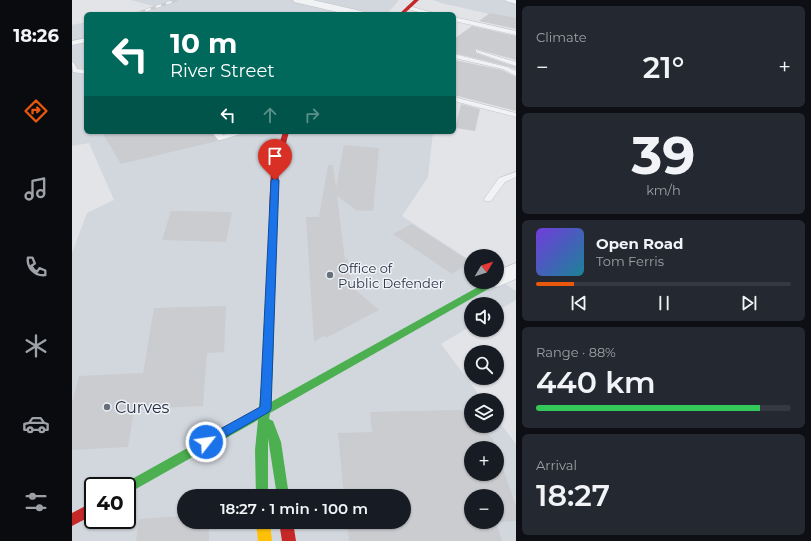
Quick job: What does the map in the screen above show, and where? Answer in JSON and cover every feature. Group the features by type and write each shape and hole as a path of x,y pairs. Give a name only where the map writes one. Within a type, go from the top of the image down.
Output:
{"main road":[{"path":"404,12 417,0"},
{"path":"262,489 261,450 265,409 275,169 285,134"},
{"path":"136,483 265,409 481,289"},
{"path":"265,409 275,442 282,489"},
{"path":"72,520 84,513"},
{"path":"264,529 265,541"},
{"path":"287,529 289,541"}],"street":[{"path":"298,0 352,12"},
{"path":"504,276 516,270"}],"lane":[{"path":"508,0 516,2"},
{"path":"409,8 424,12"},
{"path":"456,19 516,33"},
{"path":"72,43 84,40"},
{"path":"478,52 516,64"},
{"path":"456,56 505,68 516,74"},
{"path":"72,64 75,71 84,72"},
{"path":"456,101 516,116"},
{"path":"218,134 221,138 236,134"},
{"path":"488,199 502,180 516,174"}],"shaded area":[{"path":"131,0 399,0 389,12 136,12 157,7"},
{"path":"433,0 516,0 516,20 441,3"},
{"path":"84,22 84,134 433,134 428,177 402,216 464,256 464,289 504,289 504,283 516,291 516,300 504,307 504,297 464,297 464,330 441,344 464,375 464,385 472,385 478,393 464,393 464,433 504,433 504,428 516,444 516,541 72,541 72,253 87,213 114,200 89,143 72,146 72,25"}],"building":[{"path":"490,13 516,18 516,29 479,21"},
{"path":"472,26 516,36 516,60 476,49 474,50 476,53 516,67 516,69 456,53 456,38"},
{"path":"456,60 502,70 516,77 516,111 456,96"},
{"path":"461,104 480,109 475,131 456,128"},
{"path":"103,134 212,134 217,141 121,164"},
{"name":"Office of Public Defender","path":"344,145 379,148 373,211 356,210 337,196 345,260 347,258 352,287 379,310 326,338 324,336 314,342 306,217 319,217 328,165 333,165 336,188"},
{"path":"171,211 232,212 226,242 162,240"},
{"path":"412,224 464,257 464,266 452,274 393,234"},
{"path":"226,306 224,352 207,353 203,406 134,409 128,447 72,450 72,403 79,376 143,373 154,308"},
{"path":"461,410 464,413 464,433 487,433 494,441 464,441 464,481 504,481 504,471 516,506 516,521 504,522 504,489 464,489 464,529 498,529 502,541 349,541 348,529 411,529 411,489 343,489 338,433 372,432 370,412"},
{"path":"177,516 177,529 209,529 209,541 136,541 139,519"}],"railway":[{"path":"141,12 177,0"}],"traffic: fast":[{"path":"262,489 261,450 268,365 273,212"},
{"path":"136,483 482,289"},
{"path":"269,424 275,442 282,489"}],"traffic: slow":[{"path":"264,529 265,541"}],"traffic: jam":[{"path":"403,12 417,0"},
{"path":"273,212 275,169 285,134"},
{"path":"72,520 84,513"},
{"path":"287,529 289,541"}],"place":[{"name":"Office of Public Defender","path":"330,275"},
{"name":"Curves","path":"107,407"}],"route":[{"path":"206,442 265,409 275,180"}]}
